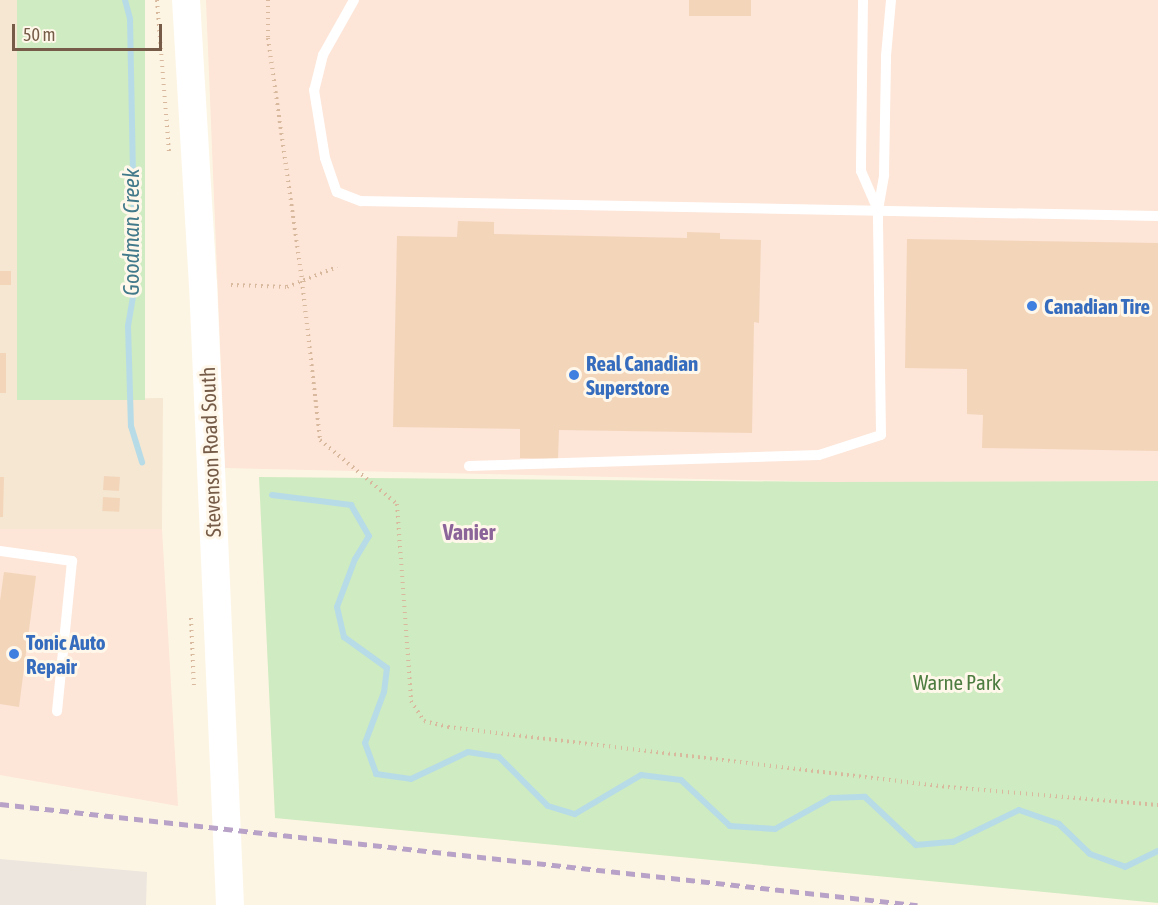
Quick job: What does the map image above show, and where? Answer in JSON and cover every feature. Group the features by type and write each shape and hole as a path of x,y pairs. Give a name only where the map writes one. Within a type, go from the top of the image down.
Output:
{"main road":[{"name":"Stevenson Road South","path":"186,0 203,284 230,905"}],"lane":[{"path":"354,0 323,55 314,90 325,158 337,192 361,201 1158,216"},
{"path":"863,0 861,171 878,210"},
{"path":"469,466 819,455 881,435 878,210 884,175 886,56 891,0"},
{"path":"0,551 72,561 57,711"}],"path":[{"path":"157,0 169,157"},
{"path":"268,0 268,38 302,281 320,440 397,504 411,701 424,721 459,729 948,787 1158,805"},
{"path":"231,285 287,287 337,267"},
{"path":"191,615 195,694"}],"shaded area":[{"path":"0,0 17,0 34,400 163,398 162,529 0,529"},
{"path":"206,0 1158,0 1158,481 834,482 225,468"},
{"path":"0,529 162,529 178,806 0,775"},
{"path":"0,859 147,872 146,905 0,905"}],"green space":[{"path":"17,0 145,0 145,400 17,400"},
{"name":"Warne Park","path":"259,477 834,482 1158,481 1158,903 275,818"}],"building":[{"path":"689,0 751,0 751,16 689,16"},
{"name":"Real Canadian Superstore","path":"458,221 494,222 494,234 687,238 687,232 720,233 720,239 761,240 759,323 754,322 752,433 559,430 558,459 520,458 520,429 393,427 397,236 457,237"},
{"name":"Canadian Tire","path":"907,239 1158,243 1158,451 982,448 983,415 967,414 967,369 905,368"},
{"path":"0,271 11,271 11,285 0,285"},
{"path":"0,353 6,353 6,393 0,393"},
{"path":"104,476 120,477 119,491 103,490"},
{"path":"0,477 4,477 3,517 0,517"},
{"path":"103,497 120,498 119,512 102,511"},
{"path":"4,572 36,576 19,707 0,704 0,601"}],"waterway":[{"name":"Goodman Creek","path":"125,0 130,19 135,285 128,326 131,426 142,462"},
{"name":"Goodman Creek","path":"272,495 351,505 369,536 355,559 337,607 344,637 387,668 384,692 365,743 376,774 411,779 468,752 499,757 548,806 575,814 641,775 681,780 730,826 775,829 831,798 865,797 916,845 953,842 1019,810 1059,824 1090,854 1125,867 1158,851"}],"railway":[{"path":"0,804 917,905"}],"place":[{"name":"Canadian Tire","path":"1032,306"},
{"name":"Real Canadian Superstore","path":"574,375"},
{"name":"Tonic Auto Repair","path":"14,654"}],"district":[{"name":"Vanier","path":"469,533"}]}
